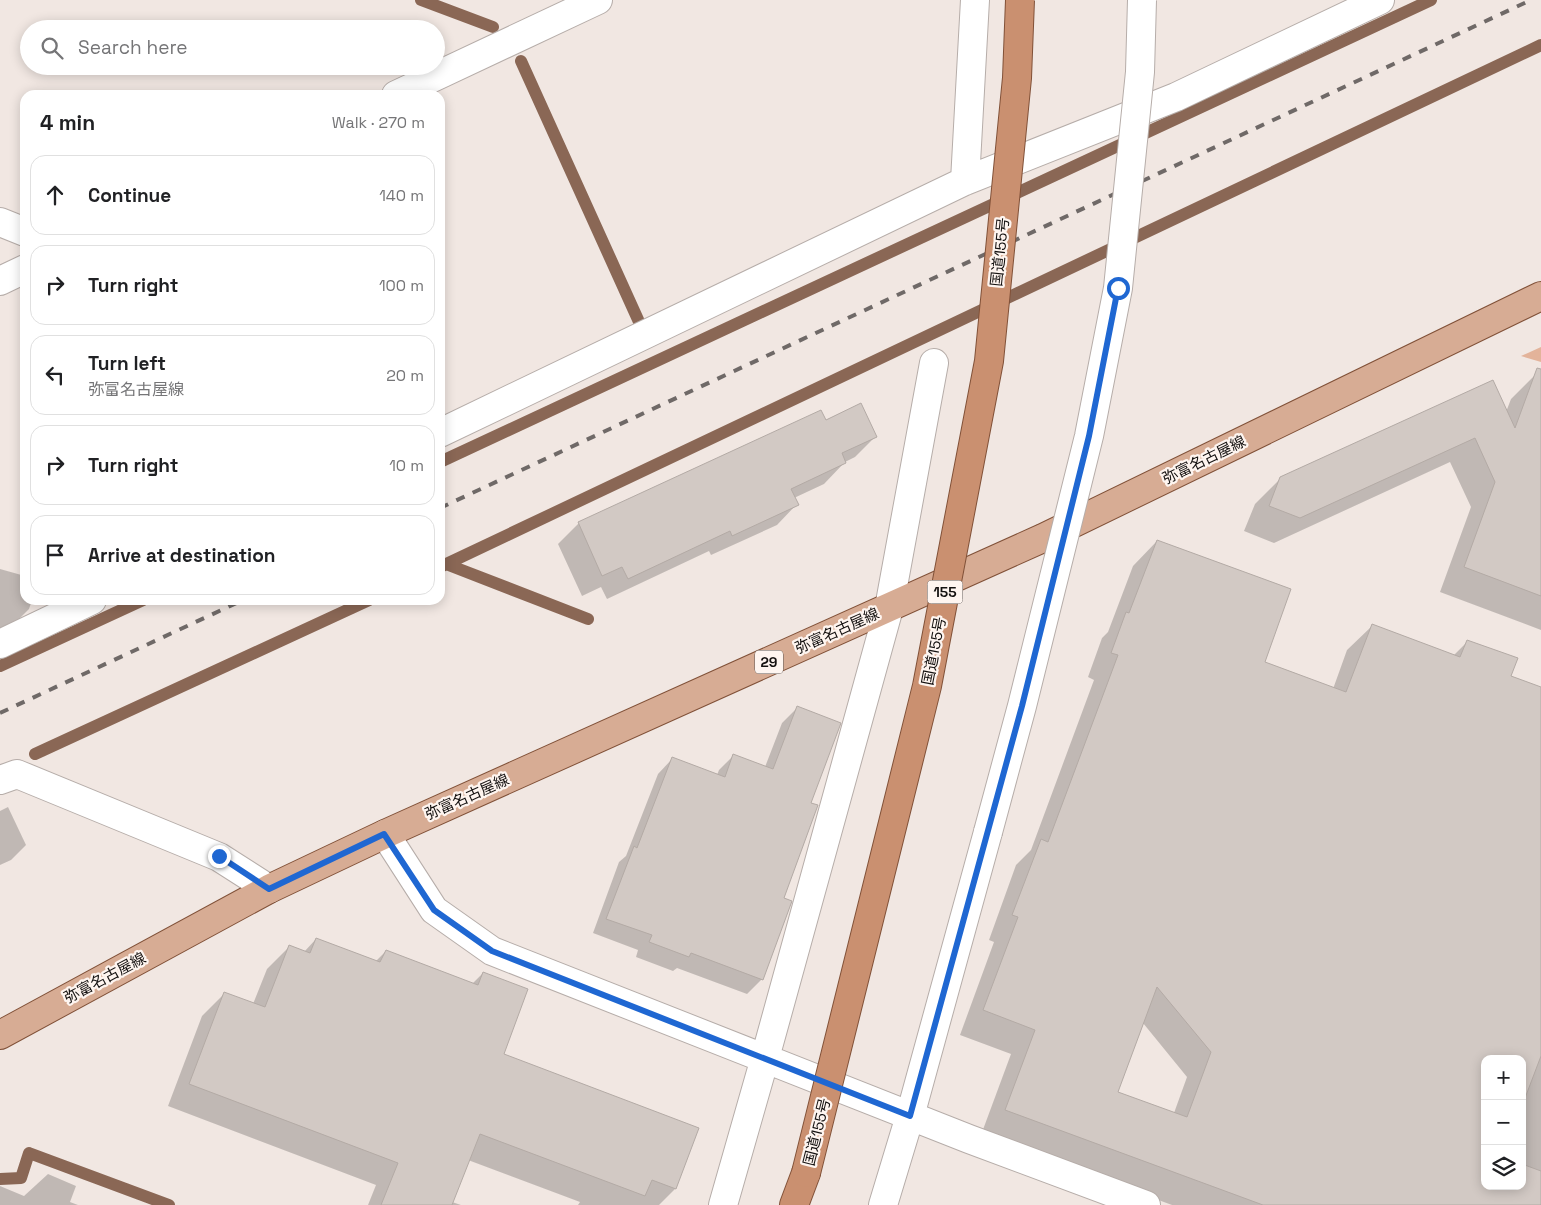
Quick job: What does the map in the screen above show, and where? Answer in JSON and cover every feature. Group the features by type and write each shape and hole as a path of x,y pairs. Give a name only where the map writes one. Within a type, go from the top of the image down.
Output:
{"highway":[{"name":"国道155号","path":"801,1205 806,1173 927,686 987,371 1017,78 1020,0"},
{"name":"国道155号","path":"794,1205 806,1173"}],"main road":[{"name":"弥富名古屋線","path":"0,1035 269,889 384,834 1043,538 1541,296"}],"street":[{"path":"445,72 598,0"},
{"path":"965,181 975,0"},
{"path":"883,1205 910,1116 1022,706 1089,436 1118,288 1140,72 1142,0"},
{"path":"445,431 965,181 1176,98 1380,0"},
{"path":"407,90 439,75"},
{"path":"0,222 20,230"},
{"path":"0,281 20,271"},
{"path":"723,1205 766,1058 889,608 934,363"},
{"path":"0,644 82,605"},
{"path":"0,780 17,774 219,856 269,889"},
{"path":"384,834 434,910 492,951 910,1116 1146,1205"}],"shaded area":[{"path":"1541,347 1541,362 1521,356"}],"building":[{"path":"1537,368 1541,369 1541,596 1464,567 1495,482 1475,438 1300,518 1269,506 1280,477 1493,380 1515,428"},
{"path":"861,403 877,437 842,453 846,463 791,489 799,505 732,536 730,531 628,579 622,567 602,576 578,522 821,410 826,420"},
{"path":"1157,540 1291,589 1265,662 1346,692 1372,624 1460,657 1467,640 1518,658 1511,676 1541,687 1541,1056 1526,1095 1526,1055 1481,1055 1481,1190 1526,1190 1526,1165 1541,1171 1541,1205 1263,1205 1005,1110 1035,1030 983,1010 1018,917 1012,915 1041,839 1048,842 1118,655 1111,653 1126,612 1129,613","holes":["1157,987 1211,1052 1187,1117 1118,1092"]},
{"path":"797,706 841,723 811,803 818,805 784,898 792,901 763,980 691,953 689,957 649,942 652,935 606,919 634,846 637,848 672,757 725,777 733,754 773,769"},
{"path":"316,938 380,962 386,950 478,985 483,972 528,989 504,1054 699,1128 676,1189 652,1180 645,1196 480,1134 452,1205 381,1205 398,1163 189,1084 224,992 265,1007 289,945 310,953"}],"waterway":[{"path":"421,0 493,27"},
{"path":"445,460 1431,0"},
{"path":"445,565 1541,45"},
{"path":"521,61 640,324"},
{"path":"446,564 588,619"},
{"path":"0,666 132,605"},
{"path":"35,754 358,605"},
{"path":"0,1179 21,1178 29,1153 169,1205"}],"railway":[{"path":"445,506 1531,0"},
{"path":"0,713 232,605"}],"route":[{"path":"219,856 269,889 384,834 434,910 492,951 910,1116 1022,706 1089,436 1118,288"}]}
